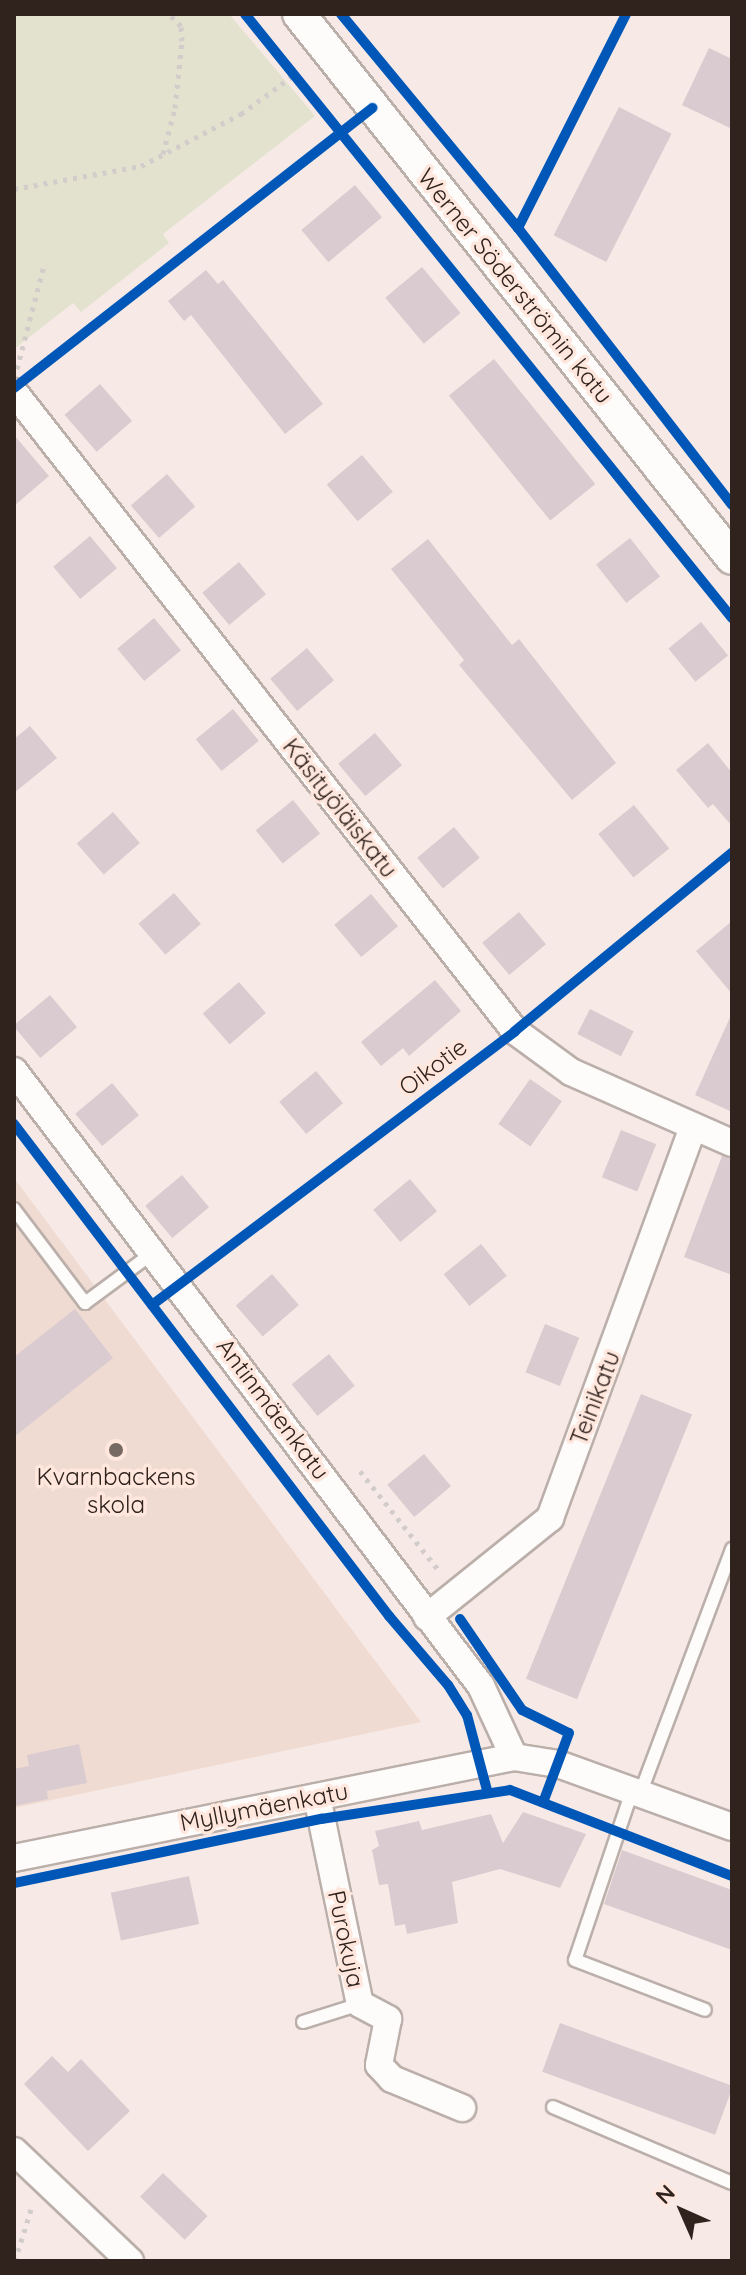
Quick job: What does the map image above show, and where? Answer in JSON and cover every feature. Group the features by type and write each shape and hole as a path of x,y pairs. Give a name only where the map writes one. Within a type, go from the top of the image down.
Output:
{"street":[{"name":"Werner Söderströmin katu","path":"299,14 732,558"},
{"name":"Käsityöläiskatu","path":"14,392 515,1031 571,1072 692,1129 732,1143"},
{"name":"Antinmäenkatu","path":"14,1071 481,1686 501,1719 514,1757"},
{"name":"Teinikatu","path":"427,1617 550,1518 692,1129"},
{"path":"514,1757 558,1764 732,1827"},
{"name":"Myllymäenkatu","path":"14,1858 514,1757"},
{"name":"Purokuja","path":"317,1797 360,2004 388,2019 379,2065 392,2079 462,2108"},
{"path":"14,2151 130,2261"}],"lane":[{"path":"14,1209 85,1303 154,1252"},
{"path":"705,2010 575,1960 636,1792 732,1549"},
{"path":"303,2022 360,2004"},
{"path":"553,2107 732,2183"}],"path":[{"path":"163,155 175,108 182,41 181,26 169,14"},
{"path":"14,189 99,177 163,155 241,114 292,70 305,86"},
{"path":"14,381 44,265"},
{"path":"360,1471 458,1595"},
{"path":"15,2261 40,2178"}],"shaded area":[{"name":"Kvarnbackens skola","path":"14,1178 421,1722 14,1808"}],"green space":[{"path":"14,14 229,14 315,116 163,234 169,243 81,312 73,303 14,349"}],"building":[{"path":"709,48 732,59 732,129 682,105"},
{"path":"619,107 672,134 606,262 554,235"},
{"path":"355,185 382,217 328,262 301,230"},
{"path":"422,267 461,313 424,344 385,298"},
{"path":"206,270 218,284 223,280 323,404 285,434 191,315 184,321 168,301"},
{"path":"494,359 595,484 550,521 449,396"},
{"path":"100,384 132,421 97,452 65,415"},
{"path":"14,435 49,476 14,506"},
{"path":"362,455 393,492 358,521 327,485"},
{"path":"167,474 195,506 159,538 131,505"},
{"path":"90,536 117,568 80,599 53,567"},
{"path":"630,538 660,577 626,603 596,564"},
{"path":"428,539 512,645 519,639 616,763 572,800 459,665 464,660 391,569"},
{"path":"239,562 266,594 229,625 202,593"},
{"path":"154,618 181,650 144,681 117,649"},
{"path":"701,622 728,655 695,682 668,648"},
{"path":"307,648 334,680 297,711 270,679"},
{"path":"233,709 259,741 221,771 196,739"},
{"path":"30,726 57,758 14,793 14,739"},
{"path":"375,733 402,765 365,796 338,764"},
{"path":"708,743 732,773 732,826 713,804 708,808 676,770"},
{"path":"293,800 320,833 283,864 256,830"},
{"path":"634,805 669,849 633,877 598,834"},
{"path":"113,812 140,843 104,874 77,843"},
{"path":"454,827 480,858 443,888 417,858"},
{"path":"174,893 201,924 165,955 139,924"},
{"path":"371,894 398,926 361,957 334,925"},
{"path":"519,912 546,944 509,975 482,943"},
{"path":"732,921 732,994 696,951"},
{"path":"435,980 461,1011 409,1056 403,1048 381,1066 361,1042"},
{"path":"239,982 266,1013 230,1044 203,1013"},
{"path":"50,995 77,1027 40,1058 14,1025"},
{"path":"590,1009 634,1031 621,1056 577,1034"},
{"path":"732,1013 732,1112 695,1095"},
{"path":"316,1071 343,1103 306,1134 279,1102"},
{"path":"530,1079 562,1101 530,1146 498,1124"},
{"path":"112,1083 139,1115 102,1146 75,1114"},
{"path":"621,1130 656,1144 637,1192 602,1177"},
{"path":"722,1156 732,1159 732,1275 684,1257"},
{"path":"182,1175 209,1207 172,1238 145,1206"},
{"path":"410,1179 437,1211 400,1242 373,1210"},
{"path":"481,1244 507,1276 469,1306 444,1274"},
{"path":"272,1274 299,1305 263,1336 236,1305"},
{"path":"75,1309 113,1358 14,1437 14,1357"},
{"path":"545,1324 579,1338 560,1386 526,1372"},
{"path":"329,1354 355,1386 317,1416 292,1384"},
{"path":"641,1394 692,1415 577,1699 526,1679"},
{"path":"424,1454 451,1486 414,1517 387,1485"},
{"path":"79,1744 87,1783 47,1791 48,1799 14,1806 14,1769 29,1766 27,1755"},
{"path":"523,1812 586,1834 560,1888 500,1869 452,1882 458,1923 407,1934 405,1924 395,1926 388,1884 379,1885 372,1850 379,1846 375,1831 419,1821 422,1830 491,1814 503,1843"},
{"path":"622,1850 732,1890 732,1950 604,1904"},
{"path":"189,1876 199,1924 121,1941 111,1893"},
{"path":"560,2023 732,2086 715,2135 542,2072"},
{"path":"52,2056 68,2072 81,2059 130,2111 88,2151 24,2084"},
{"path":"163,2173 208,2216 185,2240 140,2197"}],"cycle path":[{"path":"245,14 732,618"},
{"path":"341,14 518,228 732,505"},
{"path":"518,228 626,14"},
{"path":"14,388 373,108"},
{"name":"Oikotie","path":"152,1305 515,1031 732,853"},
{"path":"14,1124 389,1616 448,1685 467,1715 487,1790"},
{"path":"460,1619 522,1710 569,1733 544,1800"},
{"path":"14,1883 321,1819 510,1790 732,1876"}],"place":[{"name":"Kvarnbackens skola","path":"116,1450"}]}
